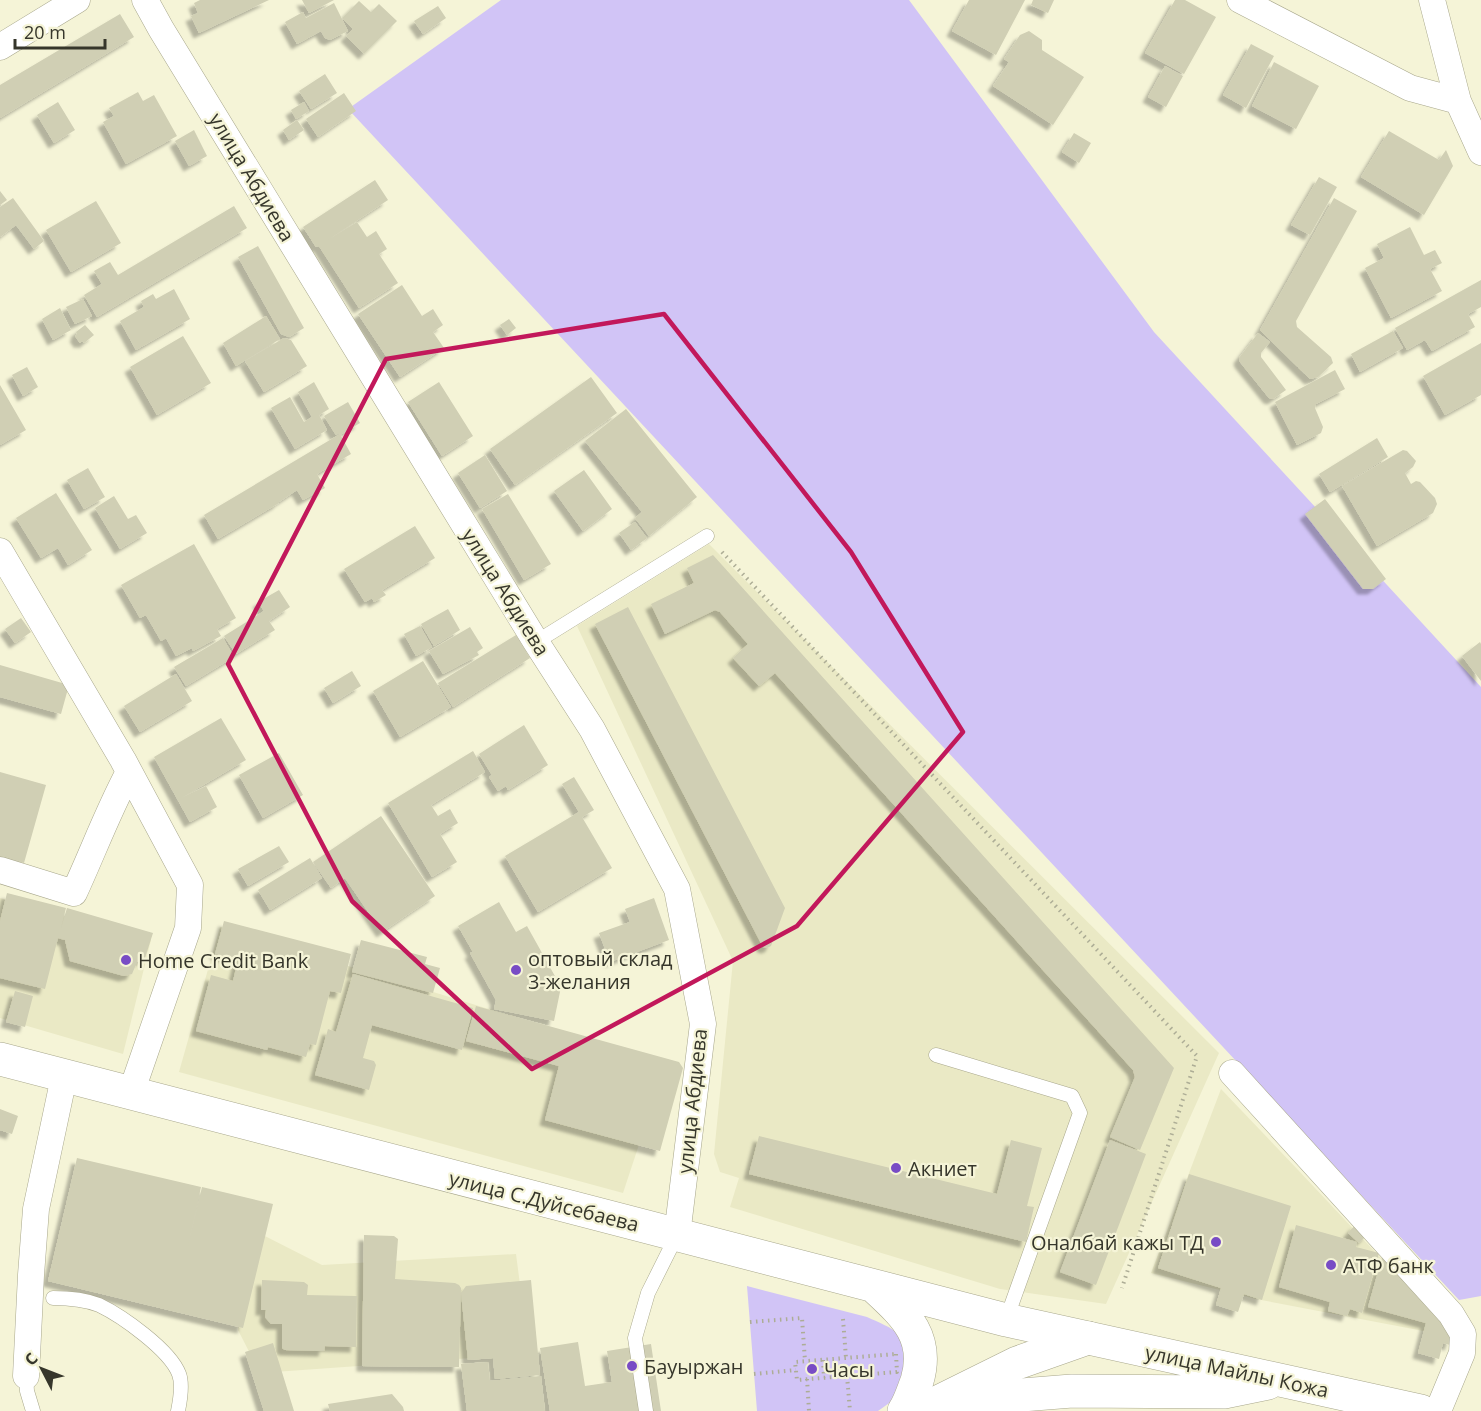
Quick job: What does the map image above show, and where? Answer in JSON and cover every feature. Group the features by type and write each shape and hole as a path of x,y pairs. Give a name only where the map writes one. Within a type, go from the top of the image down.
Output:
{"main road":[{"name":"улица С.Дуйсебаева","path":"0,1059 874,1287 1088,1338"},
{"path":"874,1287 907,1318 916,1334 919,1346 919,1373 904,1411"},
{"path":"920,1411 1017,1363 1088,1338"},
{"name":"улица Майлы Кожа","path":"1088,1338 1421,1411"},
{"path":"964,1411 1022,1395 1072,1391 1224,1392 1277,1381"}],"street":[{"path":"0,47 77,0"},
{"name":"улица Абдиева","path":"145,0 536,642 592,729 677,890 703,1024 677,1235"},
{"path":"1240,0 1410,88 1458,101"},
{"path":"1432,0 1458,101 1481,152"},
{"path":"0,550 129,772 189,885 188,928 131,1093"},
{"path":"0,870 74,892 108,812 129,772"},
{"path":"1232,1073 1451,1314 1463,1334 1462,1353 1438,1411"},
{"path":"26,1376 42,1295 36,1209 64,1077"}],"lane":[{"path":"536,642 707,536"},
{"path":"936,1055 1072,1096 1080,1113 1006,1320"},
{"path":"646,1411 635,1338 648,1293 677,1235"},
{"path":"42,1295 98,1305 146,1335 168,1358 179,1375 178,1411"},
{"path":"26,1376 27,1391 33,1411"}],"path":[{"path":"707,536 1197,1056 1122,1288"},
{"path":"750,1322 802,1318 805,1361"},
{"path":"843,1319 846,1358"},
{"path":"896,1354 897,1372 797,1380 795,1362 846,1358 896,1354"},
{"path":"823,1360 824,1378"},
{"path":"754,1374 796,1370"},
{"path":"847,1376 850,1411"},
{"path":"807,1379 809,1411"}],"highlighted area":[{"path":"664,314 851,552 963,732 797,926 532,1069 352,901 228,664 386,359"}],"shaded area":[{"path":"501,0 909,0 1154,332 1481,687 1481,1296 1459,1300 348,109"},
{"path":"709,544 1219,1053 1106,1304 1000,1289 730,1207 739,1178 720,1172 714,1154 733,961 577,626"},
{"path":"0,898 151,940 123,1054 0,1018"},
{"path":"220,927 666,1063 623,1193 179,1072"},
{"path":"1221,1089 1455,1337 1256,1299 1151,1273"},
{"path":"243,1225 322,1265 516,1254 529,1354 260,1373 238,1330"},
{"path":"747,1286 867,1317 893,1330 903,1339 907,1352 908,1380 904,1389 894,1400 878,1411 757,1411"}],"building":[{"path":"200,0 269,0 199,33 191,16 198,13 194,3"},
{"path":"302,0 334,0 309,13"},
{"path":"969,0 1025,0 996,55 952,31"},
{"path":"1033,0 1054,0 1048,13 1031,5"},
{"path":"1175,0 1185,0 1216,17 1184,74 1145,53"},
{"path":"359,1 371,12 379,4 397,21 364,54 346,36 353,29 342,18"},
{"path":"334,3 348,31 330,40 325,38 321,31 297,44 285,22 303,12 306,18"},
{"path":"438,6 446,18 423,34 414,21"},
{"path":"120,14 134,37 0,118 0,85"},
{"path":"1029,31 1042,40 1042,50 1084,77 1053,125 993,86 1009,62 1004,59 1020,35"},
{"path":"1251,44 1274,56 1246,108 1223,95"},
{"path":"1274,62 1319,86 1296,129 1252,106"},
{"path":"1165,66 1183,76 1166,107 1148,97"},
{"path":"325,74 337,93 311,109 299,91"},
{"path":"138,92 143,101 154,95 177,136 126,164 103,122 114,116 109,108"},
{"path":"344,93 356,111 318,137 306,119"},
{"path":"58,102 75,130 54,143 37,115"},
{"path":"304,102 309,111 296,119 291,110"},
{"path":"297,120 304,130 289,140 283,130"},
{"path":"194,130 207,156 189,166 175,141"},
{"path":"1389,131 1439,160 1446,150 1453,166 1424,215 1361,177"},
{"path":"1074,133 1091,143 1079,163 1062,152"},
{"path":"1319,177 1337,187 1310,235 1291,225"},
{"path":"375,180 388,200 326,241 357,222 367,237 376,231 387,249 379,254 398,283 359,308 319,246 316,247 303,227"},
{"path":"0,191 7,200 0,205"},
{"path":"13,198 44,241 34,249 16,225 0,237 0,207"},
{"path":"1334,198 1357,211 1296,321 1297,327 1331,357 1333,363 1318,377 1310,379 1260,330"},
{"path":"96,201 121,243 71,272 46,230"},
{"path":"234,206 247,228 97,317 84,295 102,284 94,271 110,262 118,275"},
{"path":"1410,227 1424,255 1435,250 1442,263 1430,269 1442,291 1391,318 1365,268 1384,258 1377,244"},
{"path":"258,246 304,328 289,337 281,334 238,257"},
{"path":"1481,280 1481,307 1468,314 1475,327 1432,351 1425,340 1407,350 1395,328"},
{"path":"402,285 422,316 433,309 443,325 433,332 444,348 400,377 358,314"},
{"path":"174,289 190,319 136,350 120,321 144,307 141,301 153,294 156,299"},
{"path":"83,299 92,316 75,324 66,307"},
{"path":"60,308 71,330 53,340 42,319"},
{"path":"266,316 280,339 236,366 223,343"},
{"path":"509,319 516,328 507,335 500,325"},
{"path":"85,325 94,335 84,343 82,341 80,343 75,336 76,332"},
{"path":"1393,331 1403,348 1360,372 1351,354"},
{"path":"1258,333 1270,342 1261,353 1261,357 1286,390 1273,399 1269,398 1239,358"},
{"path":"183,336 211,383 157,415 130,367"},
{"path":"284,338 291,340 307,366 264,392 245,361"},
{"path":"1481,343 1481,395 1445,415 1423,376"},
{"path":"27,367 38,387 23,396 12,375"},
{"path":"1335,370 1345,389 1316,404 1315,408 1323,427 1321,433 1297,445 1275,402"},
{"path":"591,377 617,413 515,485 490,449"},
{"path":"314,382 329,409 319,415 327,430 295,449 271,408 290,397 304,422 312,417 298,392"},
{"path":"439,382 473,436 442,456 408,402"},
{"path":"0,385 26,430 0,445"},
{"path":"348,402 360,423 336,435 324,416"},
{"path":"626,409 697,497 649,536 635,518 642,512 585,441"},
{"path":"340,434 351,454 317,474 325,488 303,500 297,490 218,539 204,515"},
{"path":"1377,438 1388,457 1330,492 1319,474"},
{"path":"1403,450 1407,451 1416,461 1413,467 1405,473 1411,484 1416,481 1420,482 1435,498 1437,504 1433,513 1377,546 1342,486"},
{"path":"485,455 507,491 480,508 458,473"},
{"path":"88,468 105,497 84,509 67,480"},
{"path":"584,470 612,509 583,531 554,491"},
{"path":"56,493 92,550 68,565 58,548 41,558 16,518"},
{"path":"508,494 551,564 524,580 482,509"},
{"path":"114,496 128,519 136,515 147,533 120,549 95,508"},
{"path":"1325,499 1386,579 1373,589 1363,589 1305,514"},
{"path":"635,522 647,538 631,550 619,533"},
{"path":"415,526 435,558 382,590 386,595 374,602 372,598 365,602 344,569"},
{"path":"194,544 236,618 217,629 221,636 193,651 192,648 176,656 166,638 161,641 146,615 140,618 121,585"},
{"path":"713,555 1174,1068 1140,1150 1110,1137 1135,1077 1133,1070 775,673 759,686 733,658 748,644 720,612 715,610 665,634 651,604 694,583 687,568"},
{"path":"279,590 290,607 269,621 275,630 236,654 224,636 264,611 258,602"},
{"path":"628,607 785,908 771,946 767,948 763,947 595,624"},
{"path":"448,609 460,630 434,646 421,624"},
{"path":"21,618 31,632 15,643 5,629"},
{"path":"420,626 432,647 416,656 404,634"},
{"path":"470,627 483,648 477,652 479,655 443,674 429,651"},
{"path":"516,635 530,658 453,707 438,683"},
{"path":"223,638 234,657 186,686 174,667"},
{"path":"1480,642 1481,644 1481,681 1462,656"},
{"path":"423,661 451,707 400,737 373,691"},
{"path":"0,665 69,685 61,714 0,697"},
{"path":"352,671 361,686 333,703 324,688"},
{"path":"176,674 192,701 140,732 124,706"},
{"path":"221,718 246,760 181,798 206,786 217,807 190,822 154,757"},
{"path":"524,725 548,765 508,790 506,786 498,791 489,777 492,775 479,754"},
{"path":"473,751 485,772 431,805 438,816 450,809 458,823 440,834 457,862 432,877 388,803"},
{"path":"279,753 303,795 263,818 239,775"},
{"path":"0,772 46,785 24,863 0,856"},
{"path":"574,777 594,810 582,817 612,868 538,912 505,856 579,812 562,784"},
{"path":"381,816 435,896 382,932 345,878 331,888 313,862"},
{"path":"279,846 289,862 248,886 238,869"},
{"path":"310,858 322,878 270,910 258,890"},
{"path":"7,893 66,908 61,928 67,908 153,933 145,958 137,962 132,974 124,976 70,961 65,940 58,938 45,989 0,978 0,921"},
{"path":"654,898 669,940 610,962 599,933 630,922 625,909"},
{"name":"оптовый склад 3-желания","path":"499,902 516,932 527,926 561,987 554,1021 494,1009 496,1000 458,926"},
{"path":"224,921 351,954 341,993 330,991 316,1045 310,1044 306,1057 268,1047 267,1050 196,1031 211,975 233,981 238,960 215,954"},
{"path":"361,940 427,957 425,964 440,968 433,993 352,972"},
{"path":"353,974 473,1008 462,1050 372,1025 363,1058 374,1061 376,1065 369,1090 315,1075 328,1029 336,1032"},
{"path":"15,991 33,996 25,1027 6,1022"},
{"path":"476,1006 679,1062 683,1068 660,1151 545,1120 559,1066 466,1041"},
{"path":"0,1109 18,1116 12,1134 0,1130"},
{"path":"759,1136 997,1194 1011,1140 1042,1148 1027,1206 1034,1207 1026,1242 749,1174"},
{"path":"1110,1140 1146,1154 1096,1285 1060,1272"},
{"path":"77,1158 201,1187 187,1250 202,1187 273,1204 243,1328 48,1281"},
{"path":"1189,1174 1291,1206 1262,1300 1244,1294 1238,1312 1216,1305 1221,1288 1158,1268"},
{"path":"1356,1224 1368,1234 1359,1243 1348,1233"},
{"path":"1296,1225 1357,1242 1356,1247 1379,1253 1362,1313 1350,1309 1347,1316 1328,1311 1330,1302 1279,1287"},
{"path":"364,1235 394,1236 398,1239 395,1279 459,1285 461,1288 459,1367 362,1366"},
{"path":"1383,1254 1454,1332 1450,1345 1443,1343 1439,1359 1418,1353 1426,1323 1368,1307"},
{"path":"262,1280 304,1282 308,1285 307,1295 357,1296 356,1347 325,1346 324,1351 282,1348 282,1324 271,1324 265,1317 266,1310 261,1310"},
{"path":"531,1280 540,1375 495,1379 493,1358 468,1360 461,1293 466,1286"},
{"name":"Бауыржан","path":"578,1342 585,1386 612,1382 607,1351 651,1344 661,1411 550,1411 540,1348"},
{"path":"273,1343 294,1411 264,1411 245,1352"},
{"path":"488,1362 490,1381 541,1376 545,1411 467,1411 461,1364"},
{"path":"392,1394 404,1411 330,1411 328,1404"}],"place":[{"name":"Home Credit Bank","path":"126,960"},
{"name":"оптовый склад 3-желания","path":"516,970"},
{"name":"Акниет","path":"896,1168"},
{"name":"Оналбай кажы ТД","path":"1216,1242"},
{"name":"АТФ банк","path":"1331,1265"},
{"name":"Бауыржан","path":"632,1366"},
{"name":"Часы","path":"812,1369"}]}
